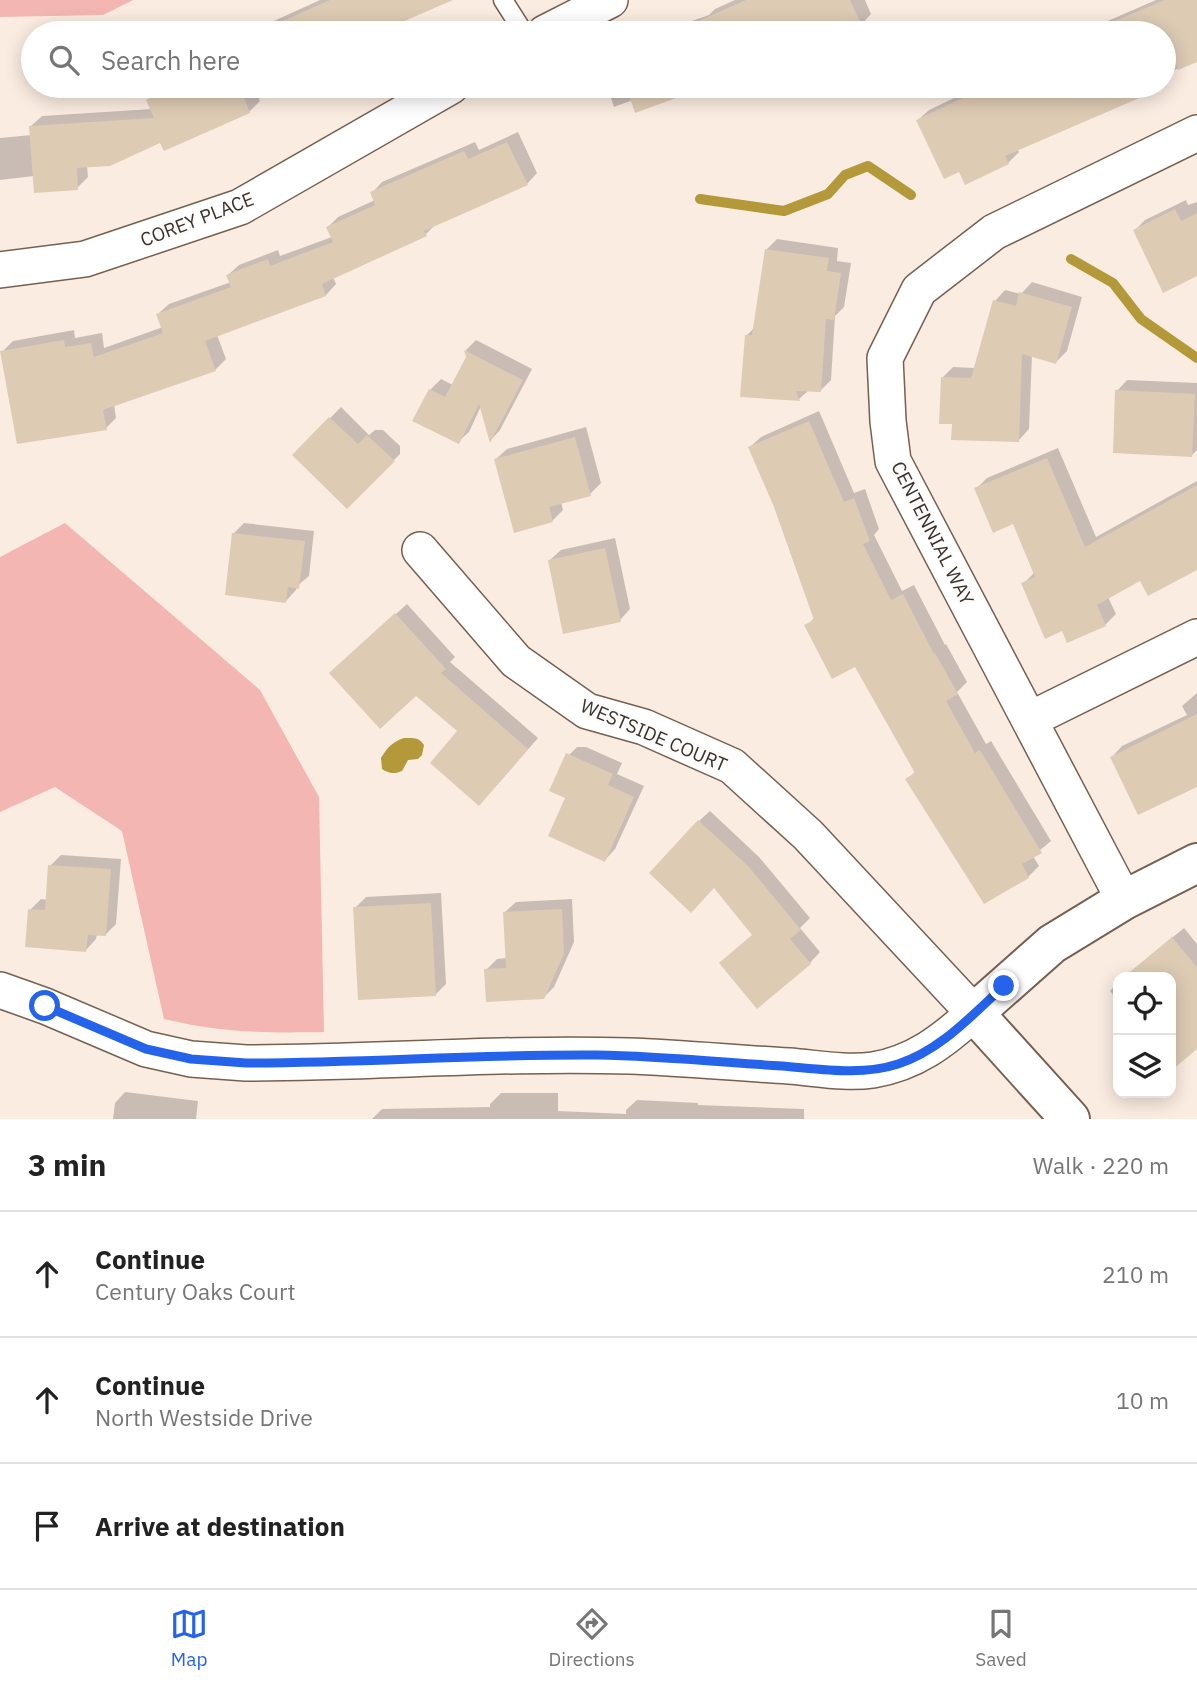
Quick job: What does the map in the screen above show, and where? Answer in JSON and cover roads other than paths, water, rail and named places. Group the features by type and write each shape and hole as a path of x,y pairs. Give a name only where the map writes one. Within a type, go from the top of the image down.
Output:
{"street":[{"path":"569,21 610,0"},
{"name":"COREY PLACE","path":"0,270 85,260 240,207 430,98"},
{"name":"CENTENNIAL WAY","path":"1124,900 893,461 885,358 919,290 994,232 1197,133"},
{"name":"WESTSIDE COURT","path":"420,550 516,661 577,704 587,710 644,727 732,766 808,835 974,1013"},
{"path":"1031,719 1197,637"},
{"path":"0,990 146,1049 191,1059 246,1063 596,1055 871,1070 897,1065 943,1041 1052,944 1124,900 1197,863"},
{"path":"974,1013 1070,1119"}],"lane":[{"path":"503,0 516,21"}],"waterway":[{"path":"700,199 784,211 828,194 845,175 868,166 911,195"},
{"path":"1071,259 1113,283 1141,319 1197,358"}]}
